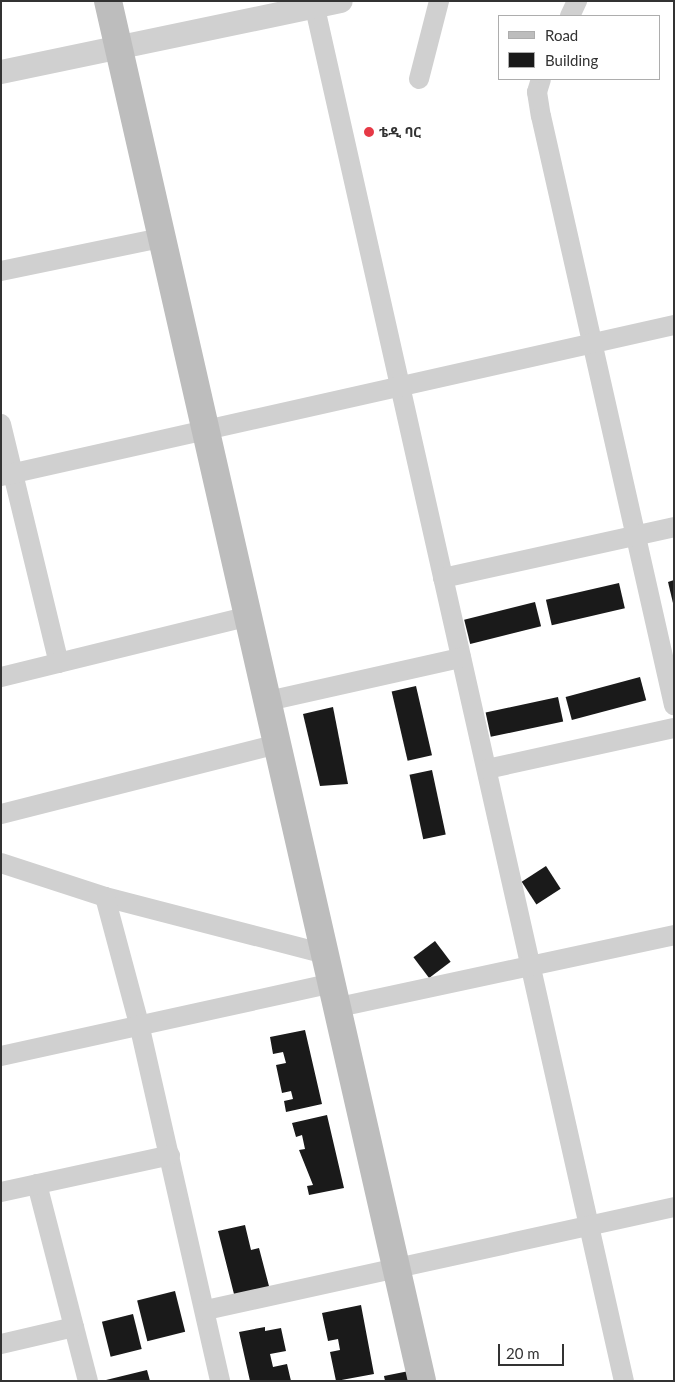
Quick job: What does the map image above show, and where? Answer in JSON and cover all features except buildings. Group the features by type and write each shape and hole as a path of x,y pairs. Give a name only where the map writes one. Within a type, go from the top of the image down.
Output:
{"main road":[{"path":"108,1 336,995 422,1381"}],"street":[{"path":"419,79 439,1"},
{"path":"571,15 578,1"},
{"path":"1,72 117,46 327,4 400,386 531,964 586,1225 624,1381"},
{"path":"541,80 537,92 541,116 595,341 674,705"},
{"path":"1,271 161,238"},
{"path":"7,475 674,324"},
{"path":"1,424 7,475 59,663"},
{"path":"443,578 674,527"},
{"path":"1,677 249,616"},
{"path":"268,700 461,658"},
{"path":"487,769 674,728"},
{"path":"1,814 278,744"},
{"path":"1,863 105,897 326,954"},
{"path":"105,897 139,1024 206,1310 220,1381"},
{"path":"1,1056 139,1024 531,964 674,936"},
{"path":"1,1192 170,1155"},
{"path":"37,1184 88,1381"},
{"path":"206,1310 397,1266 674,1207"},
{"path":"1,1344 74,1328"}],"place":[{"name":"ቴዲ ባር","path":"369,132"}]}
